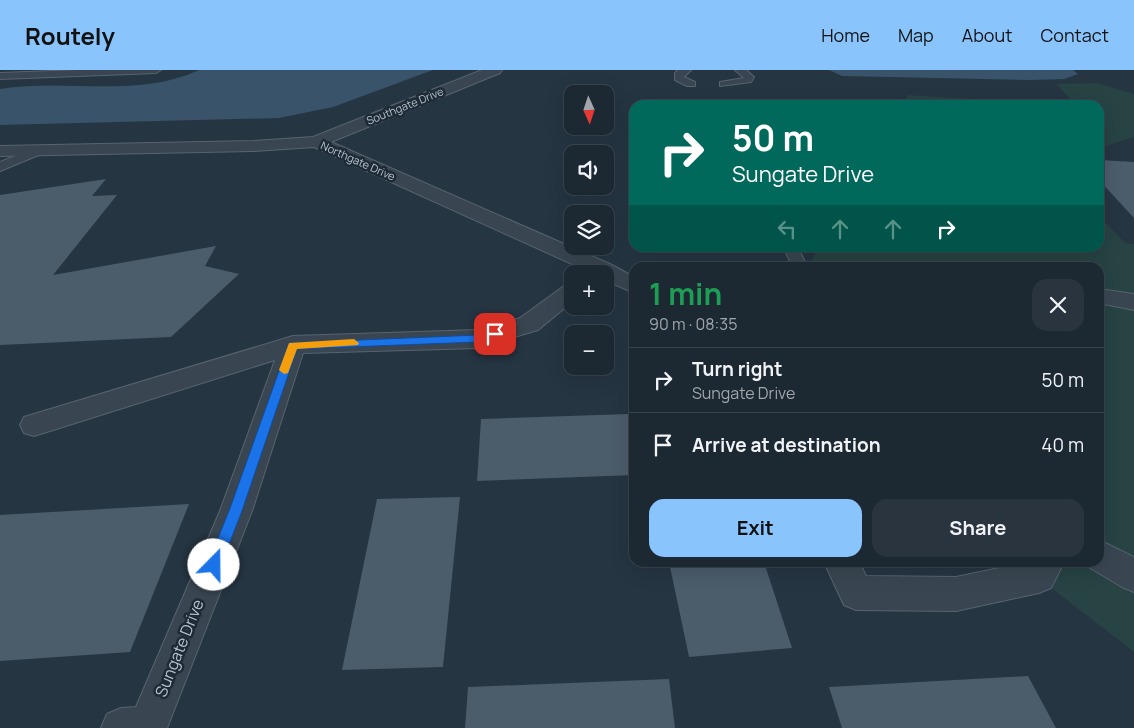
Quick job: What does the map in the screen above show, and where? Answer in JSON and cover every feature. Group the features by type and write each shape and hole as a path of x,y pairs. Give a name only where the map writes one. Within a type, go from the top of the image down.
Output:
{"street":[{"name":"Southgate Drive","path":"316,142 495,70"},
{"name":"Northgate Drive","path":"0,151 253,146 316,142 585,265"},
{"name":"Northgate Drive","path":"614,278 629,284"},
{"path":"34,425 293,345 478,339 529,324 564,297"},
{"path":"1104,297 1134,302"},
{"name":"Sungate Drive","path":"139,727 236,511 293,345"},
{"path":"1104,557 1134,576"},
{"path":"843,567 856,593 956,594 1039,577 1044,567"}],"lane":[{"path":"0,76 156,70"},
{"path":"686,70 680,74 679,78 691,84"},
{"path":"724,84 747,80 748,75 740,70"},
{"path":"0,167 37,151"}],"green space":[{"path":"1097,83 1134,94 1134,137 1104,146 1104,100 1070,100 1057,84"},
{"path":"907,95 986,100 906,100"},
{"path":"1104,221 1125,243 1134,244 1134,652 1024,567 1104,567 1104,262 811,262 817,252 1104,252"}],"water":[{"path":"199,70 433,70 333,107 279,118 0,125 0,89 50,85 126,86 151,84 175,79"},
{"path":"829,70 1073,70 1078,74 1064,79 1031,80 842,76"}],"building":[{"path":"1104,160 1134,162 1134,218 1104,185"},
{"path":"106,179 92,196 117,195 53,275 216,246 205,266 239,274 171,337 0,345 0,195"},
{"path":"629,414 629,475 477,481 481,419"},
{"path":"460,497 443,667 342,670 377,499"},
{"path":"189,504 130,652 0,661 0,515"},
{"path":"670,567 766,567 792,648 689,657"},
{"path":"1028,676 1056,728 842,728 829,687"},
{"path":"669,679 675,728 465,728 468,687"}],"slow traffic":[{"path":"284,370 293,345 354,343"}],"route":[{"path":"214,565 236,511 293,345 478,339 495,334"}]}
